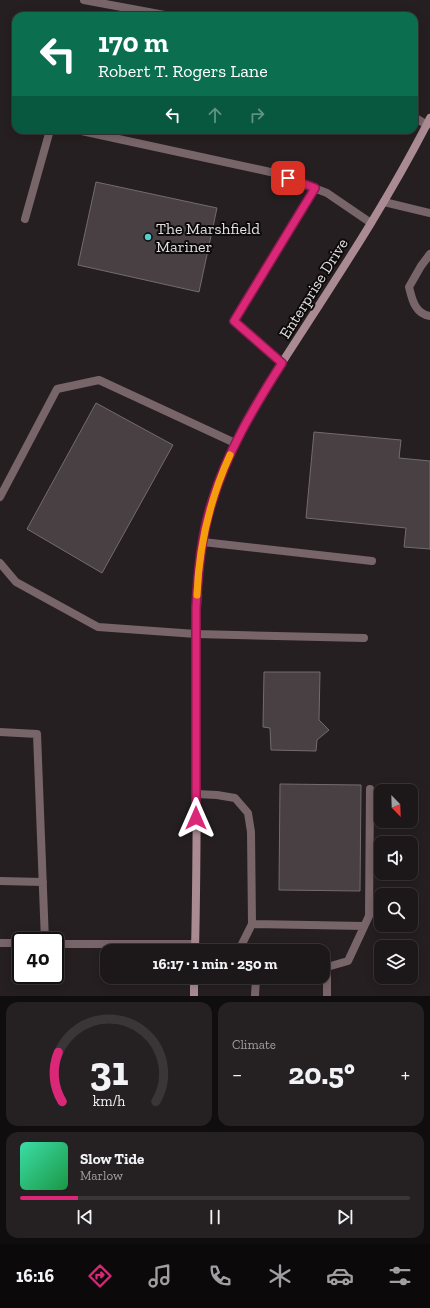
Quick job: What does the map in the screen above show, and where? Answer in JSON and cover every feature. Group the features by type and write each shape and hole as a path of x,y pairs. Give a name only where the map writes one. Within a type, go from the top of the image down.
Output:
{"street":[{"path":"84,0 148,12"},
{"path":"418,117 428,121"},
{"name":"Enterprise Drive","path":"195,944 196,608 198,575 211,503 222,472 235,443 254,408 384,202 412,154 428,121"},
{"path":"25,219 49,134"},
{"path":"96,134 275,173 327,193 371,223"},
{"path":"282,363 234,321 315,188"},
{"path":"384,202 430,213"},
{"path":"430,254 409,287 414,306 425,315 430,316"},
{"path":"0,497 57,389 99,380 235,443"},
{"path":"203,542 372,561"},
{"path":"0,563 16,582 98,627 196,634 364,638"},
{"path":"0,732 37,734 45,932"},
{"path":"330,966 348,961 369,916 370,789"},
{"path":"196,794 217,794 235,798 248,813 251,832 252,924 242,944"},
{"path":"0,881 43,882"},
{"path":"252,924 364,926"},
{"path":"0,943 12,943"},
{"path":"64,944 100,945"},
{"path":"194,984 194,996"},
{"path":"255,996 256,984"},
{"path":"326,984 327,996"}],"building":[{"name":"The Marshfield Mariner","path":"96,182 217,208 199,292 78,265"},
{"path":"96,403 173,445 102,573 27,529"},
{"path":"314,432 401,440 399,458 430,461 430,549 404,547 406,528 306,518"},
{"path":"264,672 320,672 319,720 329,730 317,740 316,751 271,750 270,728 263,727"},
{"path":"280,784 361,785 360,891 279,890"}],"slow traffic":[{"path":"197,595 199,563 211,503 230,455"}],"place":[{"name":"The Marshfield Mariner","path":"148,237"}],"route":[{"path":"196,818 196,608 201,551 211,503 222,472 250,414 282,363 234,321 315,188 288,178"}]}
